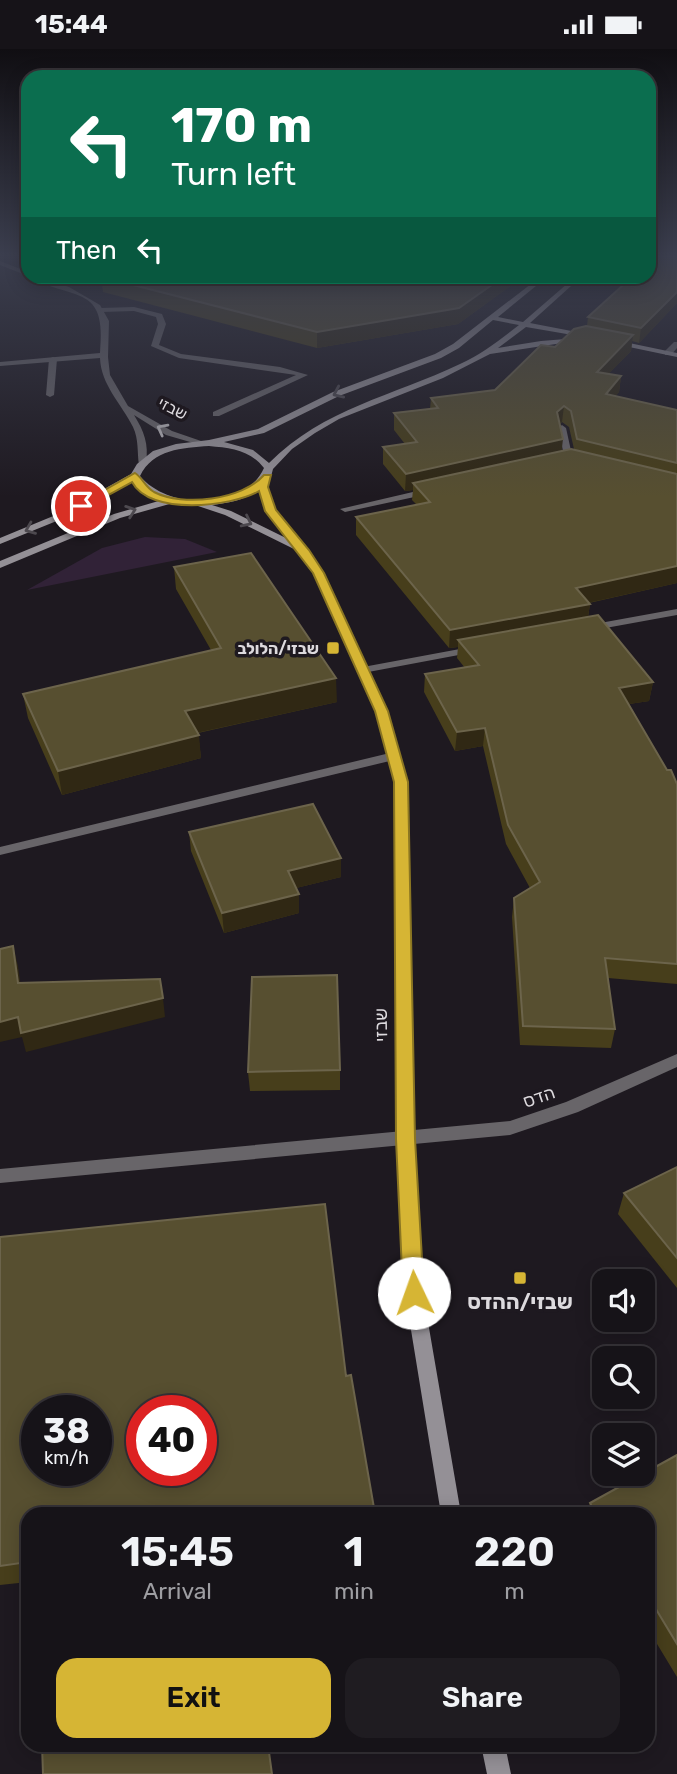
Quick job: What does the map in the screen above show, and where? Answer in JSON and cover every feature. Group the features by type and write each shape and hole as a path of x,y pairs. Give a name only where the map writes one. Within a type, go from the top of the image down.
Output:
{"street":[{"name":"שבזי","path":"105,336 104,372 113,390 127,407 145,452 142,463"},
{"path":"158,336 155,346 179,356 280,369 304,375 216,414"},
{"path":"0,541 66,514 135,476 142,463 166,449 205,444 261,431 335,394 419,365 468,336"},
{"path":"135,476 139,485 149,493 173,501 206,503 246,494 260,486 268,472 291,446 380,396 446,374 486,353 506,336"},
{"path":"486,353 541,343 594,338 587,336"},
{"path":"606,340 673,354 677,344"},
{"path":"0,364 103,355"},
{"path":"50,395 53,359"},
{"name":"שבזי","path":"127,407 169,433 205,444"},
{"path":"562,428 569,460"},
{"path":"205,444 249,450 262,458 268,472"},
{"path":"556,463 569,460 582,463"},
{"name":"שבזי","path":"268,472 263,487 271,511 319,573 381,711 401,782 405,1139 414,1293 450,1507"},
{"path":"345,509 437,489"},
{"path":"0,565 117,516 173,501"},
{"path":"184,502 228,513 305,552"},
{"path":"581,630 677,612"},
{"path":"363,670 486,647"},
{"path":"0,851 394,756"},
{"name":"הדס","path":"0,1176 510,1128 572,1107 677,1060"},
{"path":"495,1752 499,1774"}],"shaded area":[{"path":"145,537 185,539 217,552 27,590 102,548"}],"building":[{"path":"566,336 632,336 597,372 621,376 606,394 677,410 677,463 577,439 571,411 564,406 557,412 563,439 406,474 383,447 417,442 394,413 438,408 431,398 495,390 541,345 555,347"},
{"path":"571,449 677,474 677,566 576,588 590,604 450,630 356,517 430,502 413,483"},
{"path":"251,553 336,678 185,711 199,735 58,771 23,694 221,648 174,567"},
{"path":"598,615 653,682 619,688 667,770 671,770 677,784 677,964 605,958 615,1029 523,1026 514,898 540,882 508,825 485,728 457,732 425,674 479,665 458,640"},
{"path":"313,804 341,858 288,871 299,894 222,913 189,832"},
{"path":"13,946 18,983 160,979 163,998 21,1033 18,1017 0,1022 0,949"},
{"path":"337,975 340,1070 248,1072 252,977"},
{"path":"677,1167 677,1258 624,1193"},
{"path":"325,1204 346,1376 351,1375 374,1507 21,1507 21,1563 0,1566 0,1237"},
{"path":"677,1455 677,1644 655,1608 655,1507 592,1507 590,1503 621,1486 655,1486 655,1467"},
{"path":"42,1752 269,1752 272,1774 43,1774"}],"place":[{"name":"שבזי/הלולב","path":"333,648"},
{"name":"שבזי/ההדס","path":"520,1278"}],"route":[{"path":"81,506 135,476 139,485 149,493 164,499 206,503 246,494 260,486 268,477 263,487 264,497 271,511 319,573 381,711 401,782 405,1139 414,1293"}]}
